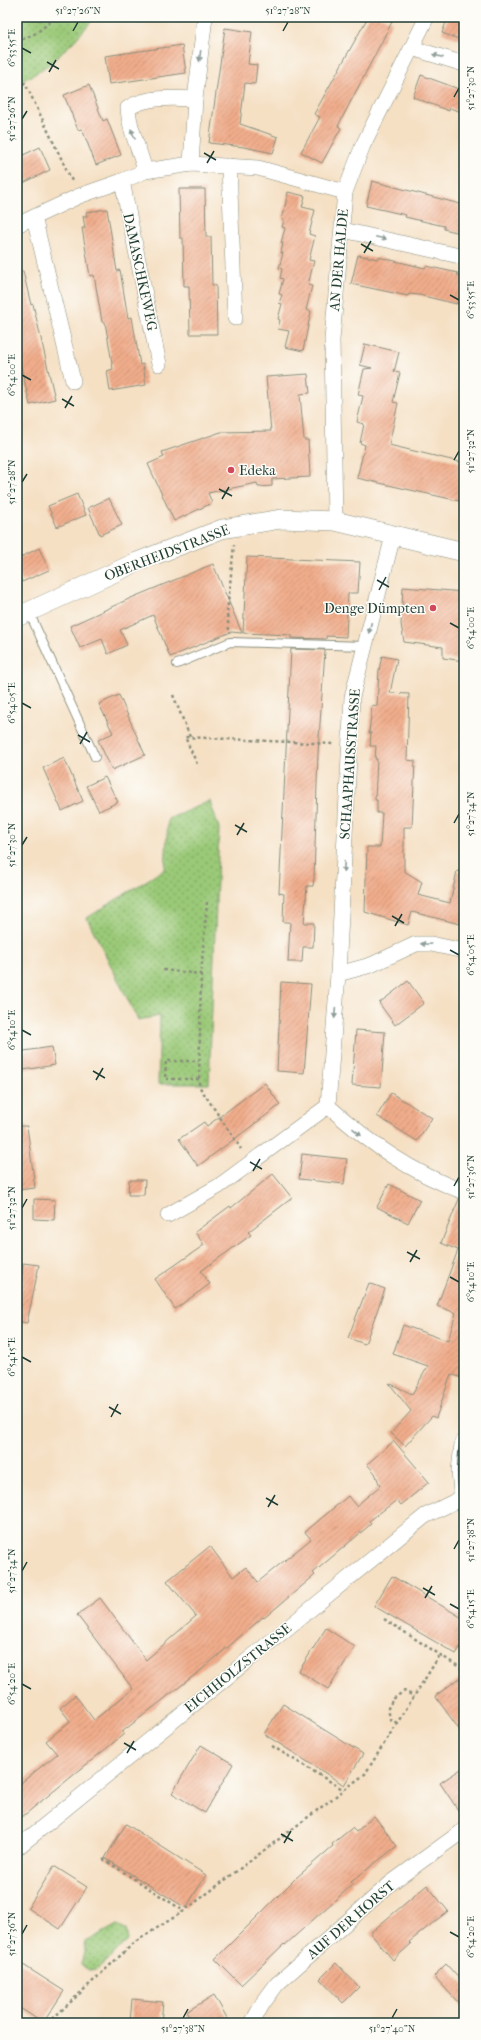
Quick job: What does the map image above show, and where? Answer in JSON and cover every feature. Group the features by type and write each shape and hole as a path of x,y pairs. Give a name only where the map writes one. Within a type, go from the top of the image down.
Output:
{"street":[{"path":"191,164 195,99 205,17"},
{"name":"AN DER HALDE","path":"335,521 332,340 343,230 345,192 363,145 427,17"},
{"path":"412,48 464,64"},
{"path":"144,171 140,150 128,121 128,108 136,103 172,98 195,99"},
{"path":"17,225 79,196 122,181 144,171 191,164 258,168 345,192"},
{"path":"229,166 235,318"},
{"name":"DAMASCHKEWEG","path":"122,181 159,364"},
{"path":"34,217 73,381"},
{"path":"343,230 464,257"},
{"name":"OBERHEIDSTRASSE","path":"23,614 137,562 222,529 281,519 335,521 464,552"},
{"name":"SCHAAPHAUSSTRASSE","path":"328,1106 338,974 352,697 393,536"},
{"path":"338,974 371,965 416,944 431,944 464,951"},
{"path":"168,1215 219,1186 328,1106 359,1134 395,1160 435,1181 464,1192"},
{"path":"464,1444 461,1472 464,1498"},
{"name":"EICHHOLZSTRASSE","path":"17,1848 425,1516 464,1498"},
{"name":"AUF DER HORST","path":"252,2023 263,2003 277,1984 391,1883 464,1830"}],"lane":[{"path":"23,614 95,757"},
{"path":"177,664 230,642 365,646"}],"path":[{"path":"17,42 36,33 57,17"},
{"path":"17,86 25,83 79,196"},
{"path":"230,642 227,614 234,549 234,527"},
{"path":"173,695 190,737"},
{"path":"197,764 185,736 350,745"},
{"path":"207,902 202,974 198,1086 250,1163"},
{"path":"163,970 202,974"},
{"path":"198,1079 165,1078 166,1061 199,1061"},
{"path":"384,1620 464,1670"},
{"path":"48,2023 135,1942 184,1911 365,1774 440,1655"},
{"path":"397,1723 390,1719 388,1708 394,1699 404,1692 414,1696"},
{"path":"272,1746 344,1790"},
{"path":"103,1859 184,1911"}],"green space":[{"path":"17,17 95,17 60,55 40,71 17,83"},
{"path":"210,801 219,828 209,1084 158,1084 160,1016 138,1020 87,918 165,869 168,819"},
{"path":"117,1925 126,1929 128,1941 96,1970 90,1971 81,1965 86,1942"}],"building":[{"path":"368,17 382,17 392,22 338,126 341,128 322,163 301,152 320,117 314,114"},
{"path":"448,17 464,17 464,41 442,33"},
{"path":"225,28 252,32 248,64 257,65 255,84 245,83 240,124 278,137 273,153 244,147 209,143"},
{"path":"182,45 186,73 109,84 105,56"},
{"path":"421,75 464,91 464,113 450,108 449,111 413,97"},
{"path":"89,85 103,121 107,119 121,155 96,165 82,129 78,130 64,95"},
{"path":"40,147 50,170 17,186 17,158"},
{"path":"372,181 464,205 464,234 444,229 444,226 405,217 406,215 366,206"},
{"path":"179,189 205,189 206,237 211,237 212,285 216,285 217,334 190,334 189,286 184,286 183,238 180,238"},
{"path":"288,192 305,196 302,207 315,210 309,234 315,236 309,260 314,261 308,285 312,286 306,310 311,311 303,351 285,347 289,331 278,329 280,320 278,319 282,304 279,303 282,295 279,294 283,279 280,278 282,269 279,268 283,253 281,253 283,243 281,243 285,228 282,227 284,220 282,220"},
{"path":"107,209 117,271 120,270 128,318 132,317 140,365 143,364 146,385 110,391 107,371 113,369 109,345 105,322 102,322 94,275 90,276 82,228 85,228 83,216 87,216 86,212"},
{"path":"358,255 377,259 378,257 425,268 426,266 458,273 457,275 464,276 464,303 457,302 457,304 419,295 409,294 408,296 351,284"},
{"path":"23,271 31,305 33,304 55,399 30,405 17,349 17,272"},
{"path":"365,344 399,352 394,372 400,373 393,402 398,403 389,445 464,463 464,502 357,478 365,445 360,443 364,424 357,422 363,396 358,395 364,369 372,368 360,365"},
{"name":"Edeka","path":"308,374 310,393 300,394 304,440 308,440 310,477 272,479 272,486 258,487 257,483 208,493 212,503 174,521 148,464 164,457 162,452 221,432 271,431 266,377"},
{"path":"77,494 86,515 57,527 48,506"},
{"path":"109,498 122,525 100,535 88,508"},
{"path":"39,548 49,570 22,582 17,571 17,559"},
{"path":"247,557 360,562 358,593 348,593 346,637 326,636 326,639 291,638 291,635 243,633"},
{"path":"213,564 242,633 231,632 170,657 153,615 120,630 127,645 108,654 102,639 80,648 70,626 131,598"},
{"name":"Denge Dümpten","path":"403,587 464,592 464,661 443,658 443,647 404,642 401,624"},
{"path":"291,649 325,650 318,753 314,878 313,886 307,886 304,923 314,923 313,947 303,947 302,962 288,962 290,922 283,922 284,894 279,893"},
{"path":"382,656 397,659 390,693 409,694 407,760 415,761 412,827 404,827 404,871 422,882 418,895 450,903 457,871 464,872 464,925 412,912 408,925 365,912 367,847 380,847 382,813 377,813 377,800 375,800 377,759 375,759 376,746 370,746 371,733 369,733 372,705 377,706 379,670"},
{"path":"119,695 145,755 112,770 98,740 113,733 99,704"},
{"path":"64,758 83,801 62,811 43,768"},
{"path":"105,777 118,802 99,811 86,786"},
{"path":"408,981 424,1003 395,1025 379,1003"},
{"path":"281,982 311,984 304,1073 277,1071"},
{"path":"356,1030 385,1032 381,1087 352,1085"},
{"path":"52,1047 55,1065 17,1071 17,1052"},
{"path":"265,1083 280,1105 198,1166 179,1139 204,1122 207,1126"},
{"path":"391,1093 432,1118 417,1141 377,1116"},
{"path":"17,1126 27,1126 35,1188 17,1190"},
{"path":"302,1154 347,1159 344,1184 299,1179"},
{"path":"273,1174 292,1198 248,1232 251,1235 201,1271 210,1284 175,1309 155,1279 204,1245 195,1232 230,1206 231,1208"},
{"path":"129,1180 145,1180 144,1195 128,1195"},
{"path":"389,1184 420,1200 408,1223 377,1207"},
{"path":"34,1199 55,1200 54,1220 34,1219"},
{"path":"459,1199 464,1201 464,1379 451,1374 436,1418 432,1416 405,1446 391,1433 411,1411 389,1383 412,1394 428,1366 393,1354 403,1325 448,1341 456,1313 437,1306 458,1250 441,1243"},
{"path":"23,1263 39,1265 27,1323 17,1321"},
{"path":"369,1283 385,1289 365,1344 348,1338"},
{"path":"394,1441 429,1482 401,1505 397,1500 369,1521 371,1524 313,1573 315,1575 201,1670 122,1732 124,1734 17,1821 17,1786 57,1754 46,1741 70,1721 60,1708 75,1695 94,1720 133,1689 77,1615 100,1598 146,1660 196,1616 167,1581 210,1546 233,1577 246,1567 258,1582 311,1539 305,1532 348,1496 356,1506 380,1486 375,1473 367,1464"},
{"path":"392,1576 464,1619 464,1641 456,1654 374,1606"},
{"path":"326,1628 355,1647 328,1689 299,1671"},
{"path":"464,1675 464,1736 435,1696"},
{"path":"283,1704 363,1754 344,1785 264,1734"},
{"path":"201,1745 233,1764 205,1813 172,1793"},
{"path":"464,1767 464,1819 440,1783"},
{"path":"374,1816 397,1846 351,1882 353,1884 285,1945 284,1944 241,1985 215,1959 296,1878 333,1846 332,1844 352,1828 356,1832"},
{"path":"126,1824 206,1875 186,1908 105,1858"},
{"path":"54,1866 87,1887 60,1929 28,1908"},
{"path":"427,1885 448,1911 409,1942 411,1944 393,1960 370,1933"},
{"path":"17,1961 64,1991 43,2023 17,2006"},
{"path":"336,1963 359,1987 343,2003 320,1979"},
{"path":"446,1964 464,1984 464,2009 434,1976"},
{"path":"214,1995 230,2023 193,2023 186,2012"},
{"path":"132,1999 163,2002 161,2023 130,2023"}],"tram line":[{"path":"464,1428 458,1463 458,1486 464,1522"}],"place":[{"name":"Edeka","path":"231,470"},
{"name":"Denge Dümpten","path":"433,608"}]}
